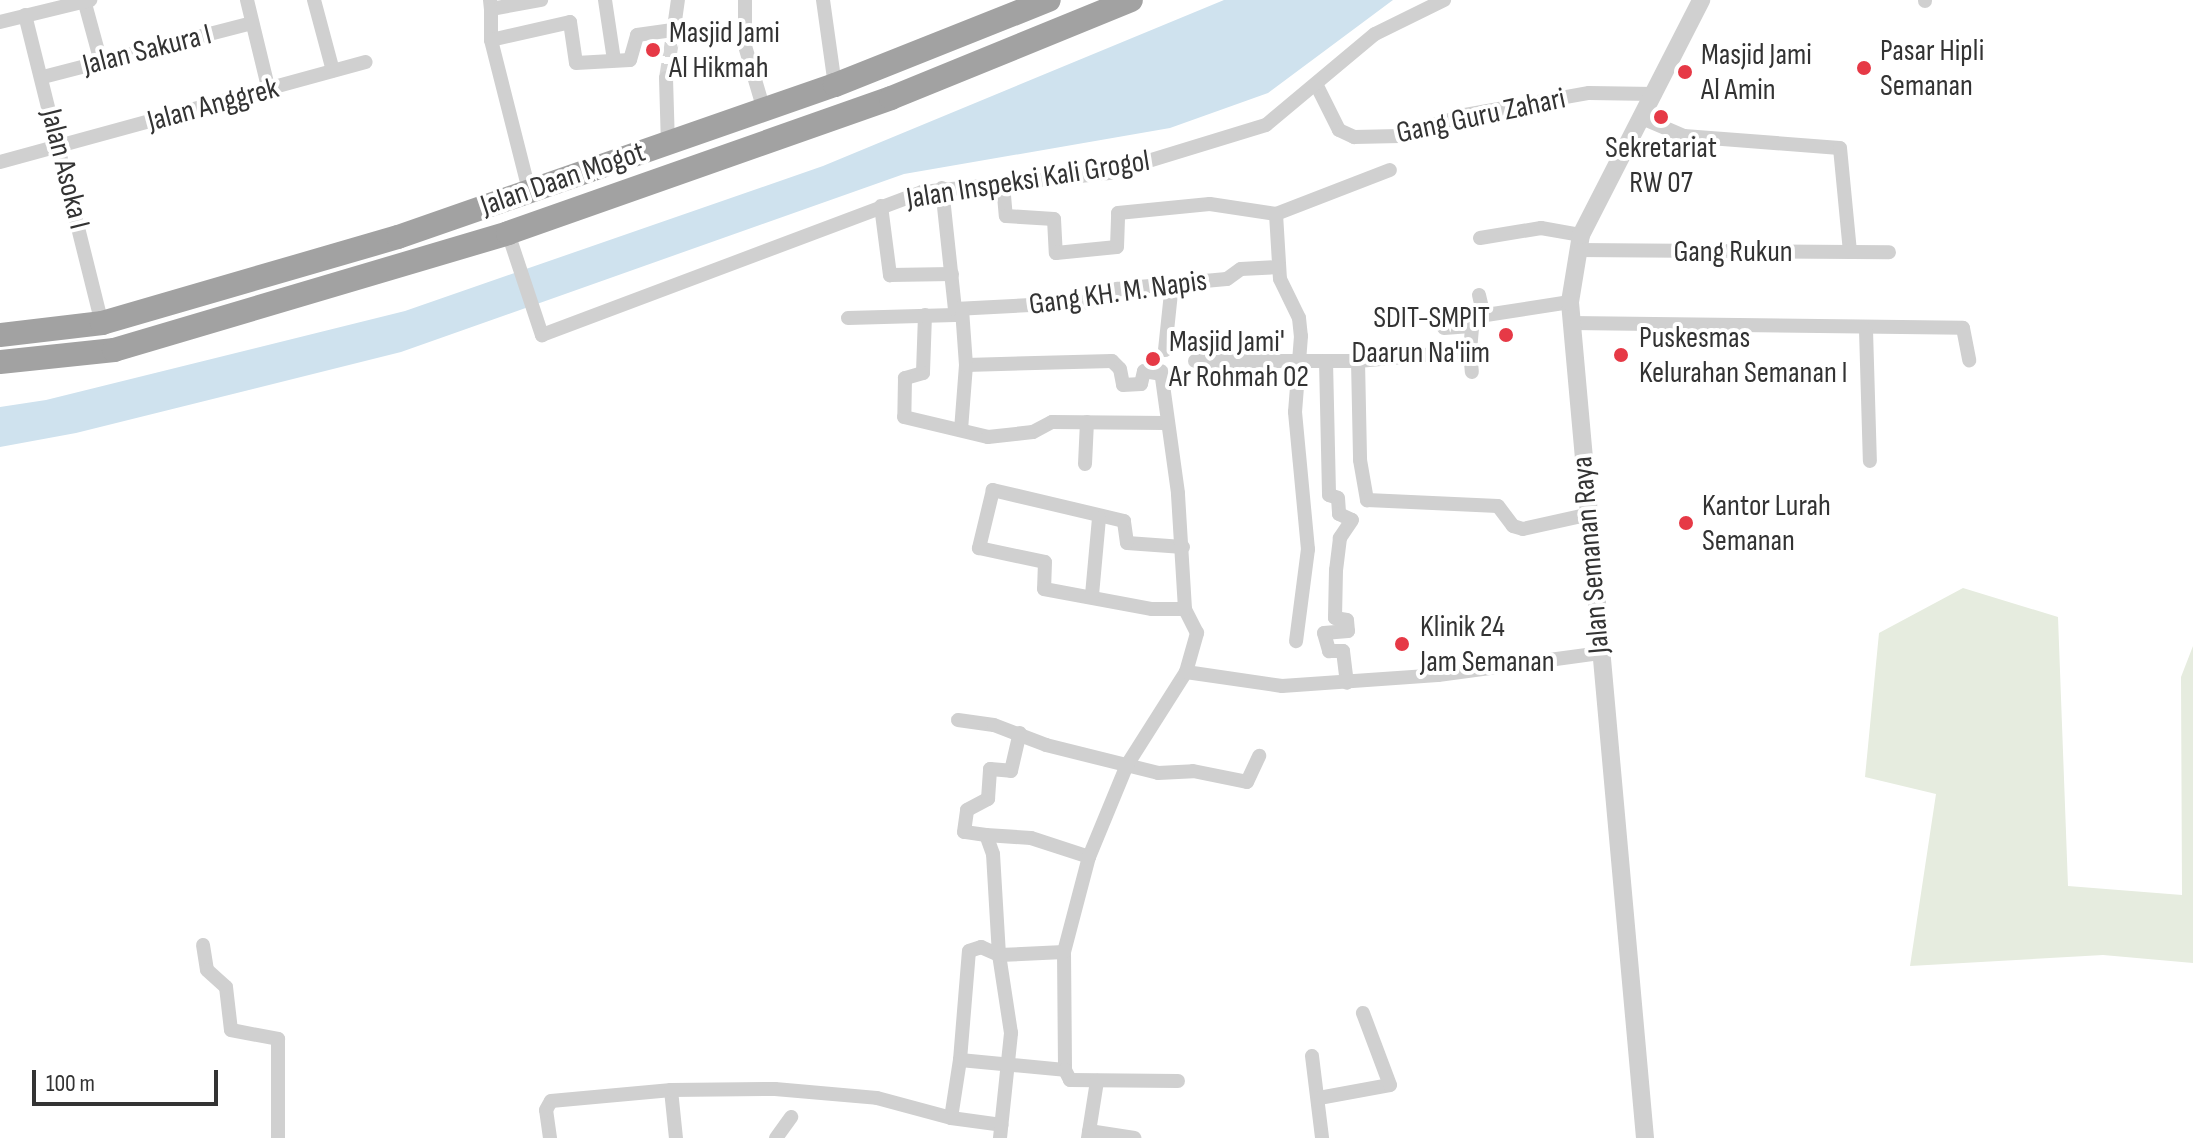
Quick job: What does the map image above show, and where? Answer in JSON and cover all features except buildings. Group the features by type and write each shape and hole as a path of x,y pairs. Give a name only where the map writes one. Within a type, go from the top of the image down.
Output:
{"highway":[{"name":"Jalan Daan Mogot","path":"0,335 102,323 530,194 912,57 1049,0"},
{"name":"Jalan Daan Mogot","path":"0,362 114,350 510,238 891,98 1131,0"},
{"path":"912,57 926,84"},
{"path":"879,69 891,98"}],"street":[{"path":"0,22 86,0 101,62"},
{"path":"247,0 269,91"},
{"path":"314,0 333,71"},
{"path":"530,194 491,40 491,5 541,0"},
{"path":"605,0 614,60"},
{"path":"491,40 570,22 576,63 630,60 637,35 673,33 678,0"},
{"path":"745,0 745,46 764,110"},
{"path":"823,0 835,85"},
{"name":"Jalan Inspeksi Kali Grogol","path":"510,238 542,333 881,206 942,188 1109,173 1266,125 1317,86 1375,34 1444,0"},
{"name":"Jalan Semanan Raya","path":"1645,1138 1586,515 1570,302 1579,243 1701,0"},
{"name":"Jalan Asoka I","path":"25,15 61,146 102,323"},
{"name":"Jalan Sakura I","path":"43,77 252,23"},
{"name":"Jalan Anggrek","path":"0,162 269,91 366,62"},
{"path":"666,78 668,144"},
{"name":"Gang Guru Zahari","path":"1317,86 1339,130 1354,137 1400,136 1465,115 1589,93 1655,94"},
{"path":"1642,118 1684,136 1840,148 1850,252"},
{"path":"1296,641 1308,549 1295,412 1299,318 1279,267 1276,214 1390,170"},
{"name":"Gang KH. M. Napis","path":"1003,184 1006,216 1054,219 1056,253 1117,247 1118,213 1210,204 1276,214"},
{"path":"942,188 966,365 961,430"},
{"path":"881,206 890,275 952,274"},
{"name":"Gang Rukun","path":"1480,238 1541,228 1579,243 1889,252"},
{"name":"Gang KH. M. Napis","path":"848,318 955,315 959,309 1089,302 1095,296 1114,295 1117,289 1227,279 1241,269 1279,267"},
{"path":"1165,350 1172,283"},
{"path":"1479,295 1483,313"},
{"path":"1472,372 1473,317 1483,313 1570,302"},
{"path":"925,315 923,373 905,378 902,415 988,437 1033,432 1052,422 1166,423"},
{"path":"1571,323 1866,330 1963,328 1969,360"},
{"path":"1444,328 1471,326"},
{"path":"1866,330 1870,461"},
{"path":"1195,361 1358,361 1470,351"},
{"path":"966,365 1112,361 1120,369 1123,385 1141,384 1144,371 1161,372 1183,547 1185,609 1197,633 1186,672 1127,765 1089,857 1064,952 1065,1070 1070,1080 1178,1081"},
{"path":"1326,361 1329,495 1338,498 1339,514 1352,520 1340,538 1336,582 1335,618 1347,620 1348,631 1324,633 1329,651 1343,651 1347,683"},
{"path":"1358,361 1360,460 1367,500 1498,506 1513,526 1523,529 1586,515"},
{"path":"1085,464 1087,422"},
{"path":"1183,547 1127,543 1124,521 1099,518 993,490 979,548 1045,562 1044,589 1092,595 1152,609 1185,609"},
{"path":"1092,595 1099,518"},
{"path":"1186,672 1282,686 1347,683 1600,653"},
{"path":"958,720 1020,733 1046,745 1127,765 1247,782 1259,756"},
{"path":"1020,733 1011,771 990,769 988,799 967,810 964,832 1042,841 1089,857"},
{"path":"550,1138 546,1110 551,1101 671,1090 775,1089 877,1098 1001,1131 1011,1033 999,955 993,854 986,835"},
{"path":"203,945 207,970 226,987 231,1030 278,1039 278,1138"},
{"path":"951,1118 960,1060 969,951 981,947 999,955 1064,952"},
{"path":"1319,1098 1390,1085 1363,1013"},
{"path":"1312,1056 1322,1138"},
{"path":"960,1060 1065,1070"},
{"path":"1097,1081 1089,1134 1134,1138"},
{"path":"671,1090 676,1138"},
{"path":"776,1138 791,1117"}],"shaded area":[{"path":"1963,588 2058,617 2068,886 2182,895 2181,677 2193,646 2193,963 2103,955 1910,966 1936,794 1865,777 1879,633"}],"water":[{"path":"1224,0 1393,0 1268,93 1170,128 904,174 401,352 76,433 0,447 0,407 46,400 405,311 823,166"}],"tunnel":[{"path":"666,78 673,35"}],"place":[{"name":"Masjid Jami Al Hikmah","path":"653,50"},
{"name":"Pasar Hipli Semanan","path":"1864,68"},
{"name":"Masjid Jami Al Amin","path":"1685,72"},
{"name":"Sekretariat RW 07","path":"1661,117"},
{"name":"SDIT-SMPIT Daarun Na'iim","path":"1506,335"},
{"name":"Puskesmas Kelurahan Semanan I","path":"1621,355"},
{"name":"Masjid Jami' Ar Rohmah 02","path":"1153,359"},
{"name":"Kantor Lurah Semanan","path":"1686,523"},
{"name":"Klinik 24 Jam Semanan","path":"1402,644"}]}
